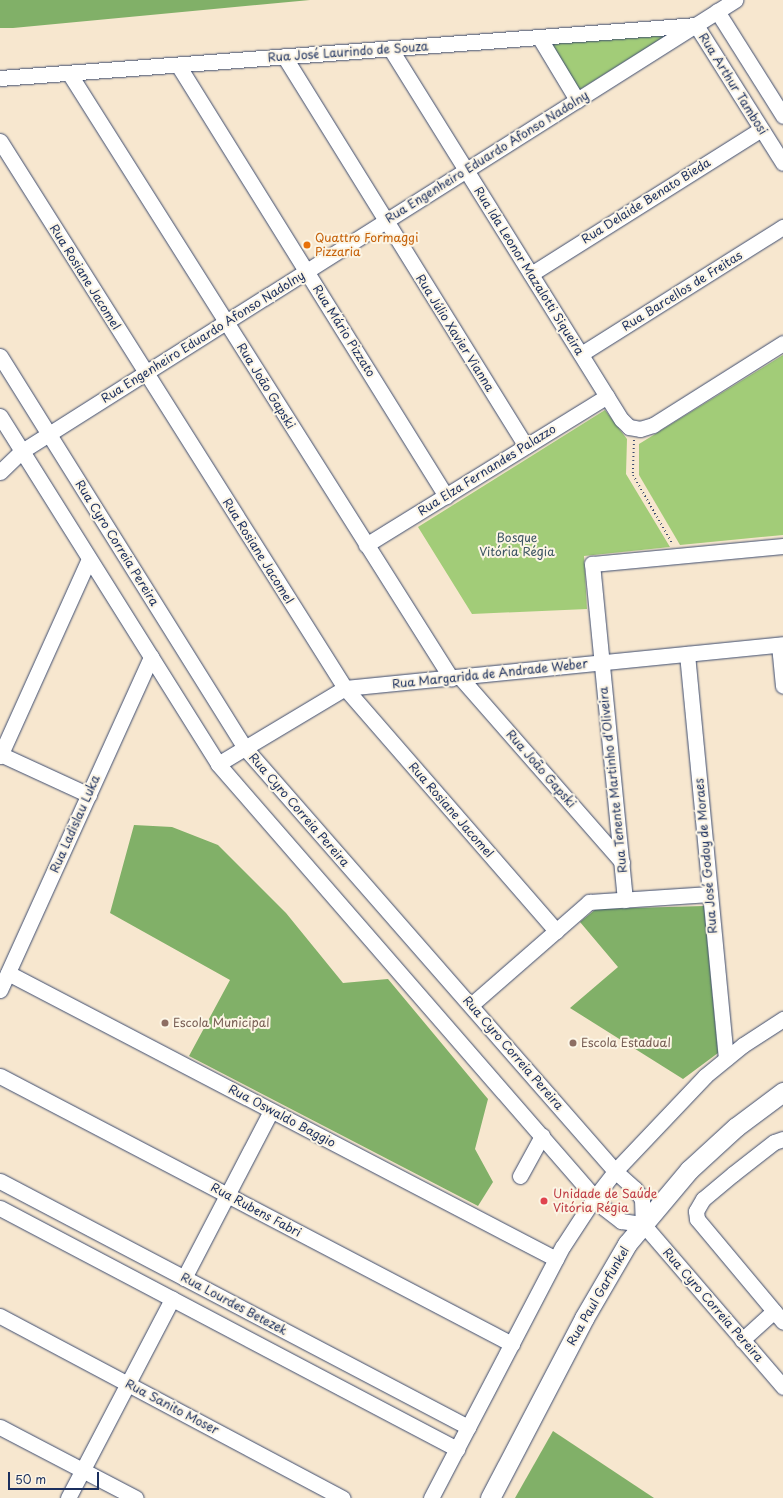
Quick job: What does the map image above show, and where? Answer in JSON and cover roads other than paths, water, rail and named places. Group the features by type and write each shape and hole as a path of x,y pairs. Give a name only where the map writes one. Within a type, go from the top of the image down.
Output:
{"main road":[{"name":"Rua Paul Garfunkel","path":"490,1498 598,1292 643,1224 689,1170 711,1148 783,1092"}],"street":[{"name":"Rua Engenheiro Eduardo Afonso Nadolny","path":"0,472 22,452 735,0"},
{"name":"Rua Arthur Tambosi","path":"717,11 783,115"},
{"name":"Rua Arthur Tambosi","path":"696,25 783,163"},
{"name":"Rua José Laurindo de Souza","path":"0,78 696,25"},
{"path":"539,37 577,100"},
{"name":"Rua Ida Leonor Mazalotti Siqueira","path":"390,48 622,420 634,429 653,425 783,343"},
{"name":"Rua Júlio Xavier Vianna","path":"284,56 526,446"},
{"name":"Rua Mário Pizzato","path":"178,65 446,496"},
{"name":"Rua João Gapski","path":"69,73 366,545 455,677 622,862"},
{"name":"Rua Delaide Benato Bieda","path":"531,274 761,128"},
{"name":"Rua Rosiane Jacomel","path":"0,141 345,688 556,931"},
{"name":"Rua Barcellos de Freitas","path":"581,354 783,227"},
{"name":"Rua Cyro Correia Pereira","path":"0,356 245,748 642,1199 643,1224 783,1387"},
{"name":"Rua Elza Fernandes Palazzo","path":"366,545 607,396"},
{"path":"0,416 218,764 611,1215 621,1221 643,1224"},
{"name":"Rua Tenente Martinho d'Oliveira","path":"625,900 592,564 783,546"},
{"path":"89,559 0,755 89,795"},
{"path":"781,644 783,686"},
{"name":"Rua Margarida de Andrade Weber","path":"218,764 345,688 781,644"},
{"name":"Rua José Godoy de Moraes","path":"687,654 726,1058"},
{"name":"Rua Ladislau Luka","path":"0,990 151,657"},
{"path":"470,1005 589,902 710,894"},
{"name":"Rua Oswaldo Baggio","path":"8,973 556,1260"},
{"path":"431,1498 556,1260 595,1197 615,1170 684,1096 726,1058 783,1019"},
{"name":"Rua Rubens Fabri","path":"0,1076 512,1344"},
{"path":"184,1278 271,1111"},
{"path":"520,1176 542,1136"},
{"path":"742,1340 779,1317 697,1219 696,1211 703,1199 733,1174 774,1142 783,1139"},
{"name":"Rua Lourdes Betezek","path":"0,1181 468,1427"},
{"name":"Rua Lourdes Betezek","path":"0,1208 457,1449"},
{"path":"68,1498 172,1299"},
{"name":"Rua Sanito Moser","path":"0,1316 343,1498"},
{"path":"0,1427 136,1498"}],"place":[{"name":"Quattro Formaggi Pizzaria","path":"307,245"},
{"name":"Escola Municipal","path":"165,1023"},
{"name":"Escola Estadual","path":"573,1043"},
{"name":"Unidade de Saúde Vitória Régia","path":"544,1201"}],"park label":[{"name":"Bosque Vitória Régia","path":"517,545"}]}
